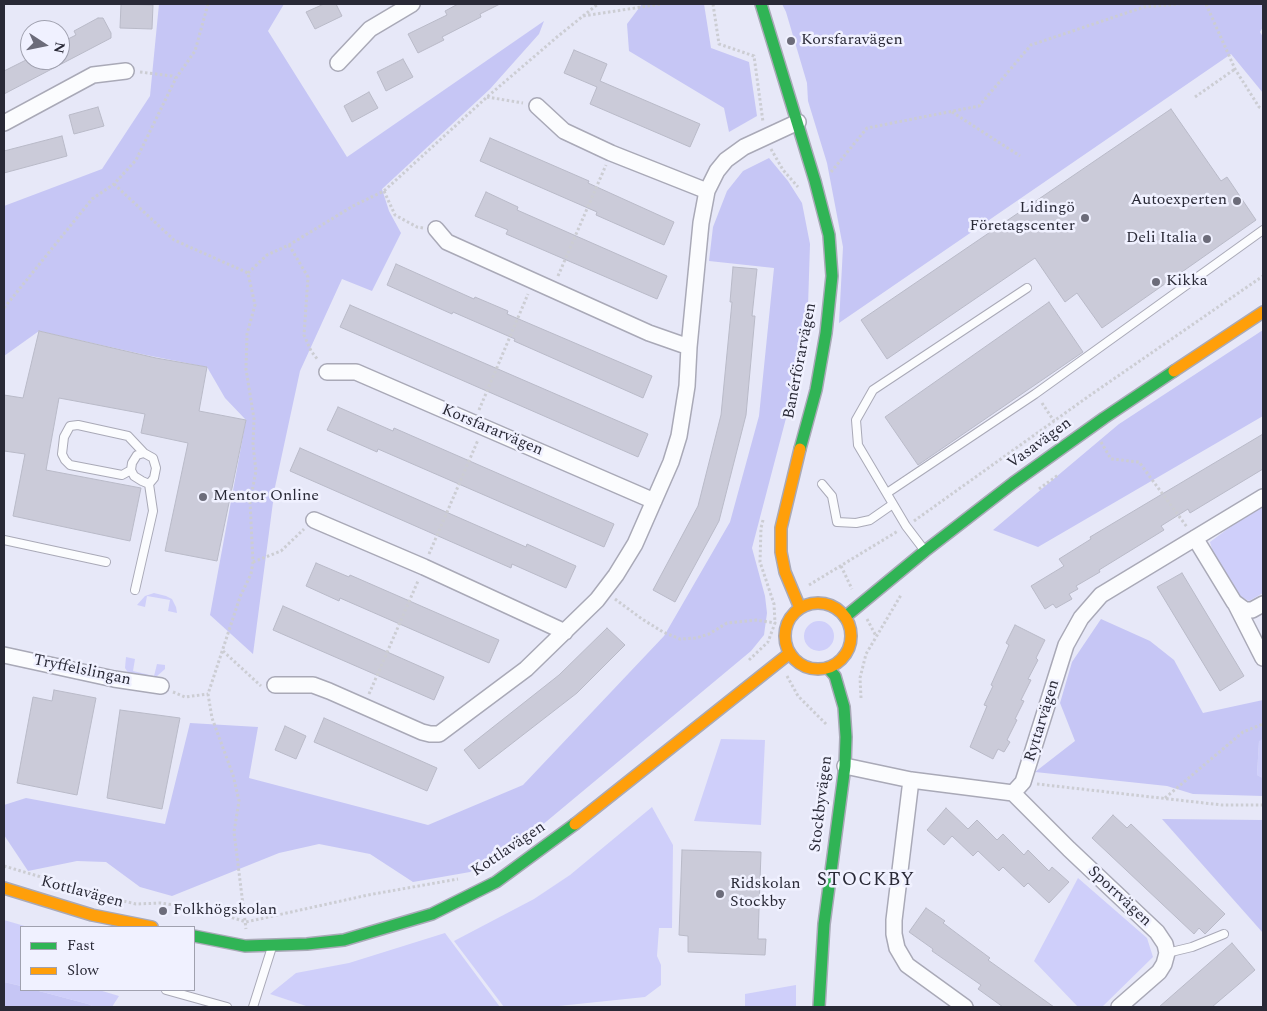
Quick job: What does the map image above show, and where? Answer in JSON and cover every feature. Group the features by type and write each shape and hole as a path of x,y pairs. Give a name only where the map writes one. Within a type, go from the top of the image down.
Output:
{"street":[{"path":"338,64 370,29 412,4"},
{"name":"Banérförarvägen","path":"761,4 815,181 829,235 832,276 826,333 816,390 780,528 781,552 785,572 800,608"},
{"path":"4,123 93,75 126,71"},
{"path":"537,106 564,131 611,153 707,191"},
{"path":"274,685 313,685 422,732 439,734 526,669 566,632 605,591 635,544 671,462 678,436 687,386 701,222 707,191 717,171 726,160 744,148 798,122"},
{"path":"436,229 447,242 649,333 689,347"},
{"name":"Vasavägen","path":"845,617 925,551 1013,483 1096,424 1263,312"},
{"name":"Korsfararvägen","path":"327,372 356,372 654,501"},
{"name":"Ryttarvägen","path":"1018,787 1066,645 1081,618 1101,595 1263,498"},
{"path":"314,520 424,567 566,632"},
{"path":"1195,538 1234,602 1263,658"},
{"path":"1234,602 1245,610 1252,610 1263,604"},
{"path":"823,603 835,608 845,617 851,631 850,646 844,657 834,665 828,668 808,668 798,662 790,653 786,642 786,628 792,616 800,608 809,604 823,603"},
{"name":"Kottlavägen","path":"195,936 245,946 344,940 432,914 496,882 548,845 790,653"},
{"name":"Tryffelslingan","path":"4,655 114,679 161,686"},
{"name":"Stockbyvägen","path":"820,1007 824,924 845,766 846,732 844,707 835,676 828,668"},
{"path":"845,766 911,780 1018,787"},
{"path":"911,780 894,920 897,948 907,965 965,1007"},
{"name":"Sporrvägen","path":"1018,787 1069,849 1158,932 1165,944 1167,953"},
{"name":"Kottlavägen","path":"4,888 92,915 147,926"},
{"path":"1119,1007 1159,972 1164,964 1167,953"}],"lane":[{"path":"887,494 1035,394 1263,230"},
{"path":"925,551 906,526 858,444 856,420 873,390 1027,288"},
{"path":"131,470 122,475 70,465 64,460 62,454 64,437 70,426 78,425 128,436 153,458 156,468 154,478 149,484 153,511 135,590"},
{"path":"144,452 137,455 132,463 131,470 134,476 149,484"},
{"path":"822,484 832,496 837,522 856,523 870,520 893,504"},
{"path":"4,540 106,562"},
{"path":"1167,953 1192,947 1224,934"},
{"path":"253,1007 273,945"},
{"path":"170,991 227,1007"}],"path":[{"path":"4,308 92,199 114,184 136,160 176,78 194,52 208,4"},
{"path":"248,273 267,256 384,190 486,97 598,4"},
{"path":"583,16 661,4"},
{"path":"713,4 719,44 754,56 765,137 783,170 800,189 831,172 867,128 979,106 1031,45 1144,7 1180,4"},
{"path":"1206,4 1235,70 1259,107 1263,109"},
{"path":"1195,96 1235,70"},
{"path":"126,71 176,78"},
{"path":"486,97 537,106"},
{"path":"952,111 1020,156"},
{"path":"552,290 611,153"},
{"path":"114,184 174,240 248,273"},
{"path":"384,190 395,216 417,227 436,229"},
{"path":"289,245 308,277 304,335 311,351 327,372"},
{"path":"245,946 246,922 234,832 239,801 233,775 212,718 208,694 240,597 252,574 250,502 256,472 253,445 254,419 246,369 247,334 255,306 248,273"},
{"path":"774,604 906,526 1263,276"},
{"path":"364,706 424,567 533,282"},
{"path":"1035,394 1054,421"},
{"path":"1099,437 1111,459 1139,462 1195,538"},
{"path":"1035,491 1061,473"},
{"path":"748,661 768,642 775,623 774,604 760,562 763,519"},
{"path":"253,562 282,552 314,520"},
{"path":"862,705 860,678 866,654 906,587"},
{"path":"605,591 642,619 663,632 680,639 696,638 709,634 727,624 742,620 775,623"},
{"path":"768,642 798,696 833,731 846,732"},
{"path":"223,650 261,686 274,685"},
{"path":"161,686 185,697 208,694"},
{"path":"1165,798 1243,732 1263,724"},
{"path":"1018,787 1165,798 1222,805 1263,805"},
{"path":"4,866 136,904 161,903 212,911 246,922 368,895 456,880 464,876"}],"shaded area":[{"path":"159,4 284,4 268,31 347,157 544,21 539,34 490,89 382,189 389,211 401,233 372,291 342,279 300,371 275,487 253,654 210,615 246,420 225,398 207,367 39,331 4,356 4,206 102,169 150,96"},
{"path":"642,4 704,4 711,48 749,62 757,116 729,132 724,108 629,51 627,24"},
{"path":"782,4 1263,4 1263,27 1260,32 1263,37 1263,93 1231,54 839,323 843,247 827,163 808,101 807,83"},
{"path":"769,158 788,181 802,203 810,244 807,338 752,548 765,596 767,613 764,635 751,651 535,831 470,872 413,882 370,854 319,844 279,853 172,896 140,887 106,862 77,861 28,871 4,835 4,805 26,798 165,824 190,723 258,727 249,778 428,825 523,785 664,636 730,522 759,416 774,268 709,261 713,227 727,191 743,171"},
{"path":"1263,330 1263,416 1038,547 993,530 1119,424"},
{"path":"1263,506 1263,593 1249,601 1237,595 1214,556 1210,542 1238,521"},
{"path":"154,593 172,599 177,613 168,611 170,600 147,596 145,607 137,605 145,596"},
{"path":"1101,619 1150,641 1174,660 1203,713 1263,700 1263,739 1259,741 1257,775 1263,778 1263,796 1193,794 1167,786 1035,772 1075,741 1060,703 1072,662"},
{"path":"819,621 825,622 833,630 833,642 825,650 819,651 813,650 805,642 804,636 805,630 813,622"},
{"path":"126,657 135,659 133,671 154,676 157,664 165,665 165,669 156,677 148,678 129,674 125,668"},
{"path":"721,739 765,740 761,825 694,821"},
{"path":"1263,739 1263,778 1257,775 1259,740"},
{"path":"652,807 673,845 672,928 659,928 657,956 661,965 661,985 645,997 549,1007 504,1007 454,941 534,899 570,875"},
{"path":"1162,819 1263,820 1263,933"},
{"path":"1078,878 1147,938 1153,957 1102,1007 1078,1007 1034,961"},
{"path":"4,920 25,926 20,926 20,986 4,982"},
{"path":"445,933 500,1007 309,1007 270,994 296,973 349,963"},
{"path":"4,982 20,986 20,991 39,991 94,1007 4,1007"},
{"path":"796,985 796,1007 745,1007 745,994"},
{"path":"39,991 102,991 119,996 112,1007 94,1007"}],"building":[{"path":"121,4 153,5 152,29 120,28"},
{"path":"324,4 336,4 342,16 315,29 306,12"},
{"path":"458,4 500,4 480,14 481,17 442,37 444,40 418,53 408,34 447,15 445,11"},
{"path":"98,18 103,18 111,33 111,38 70,59 70,38 76,35 74,31"},
{"path":"574,50 607,64 600,81 700,124 690,147 590,104 597,87 564,73"},
{"path":"403,59 413,77 386,91 377,72"},
{"path":"20,63 20,70 50,70 4,94 4,71"},
{"path":"369,92 378,108 352,122 344,106"},
{"path":"98,107 104,126 74,134 69,115"},
{"name":"Lidingö Företagscenter","path":"1171,109 1221,181 1227,177 1256,220 1102,328 1077,293 1065,302 1035,258 887,359 861,320"},
{"path":"62,136 67,156 4,173 4,151"},
{"path":"490,138 589,181 588,183 674,222 664,245 596,215 597,212 480,161"},
{"path":"486,192 518,207 517,210 667,276 657,299 506,234 508,230 475,216"},
{"path":"396,264 474,299 475,297 508,311 507,314 652,376 643,398 514,341 515,339 387,285"},
{"path":"733,267 757,269 752,316 755,316 746,415 719,521 675,602 653,590 698,506 721,415 732,302 730,302"},
{"path":"1049,302 1083,352 918,465 885,417"},
{"path":"350,305 648,434 638,457 340,327"},
{"path":"39,331 156,358 207,367 199,411 246,420 217,561 165,551 188,443 141,433 145,414 59,398 46,470 141,488 130,541 13,516 25,454 4,451 4,395 23,398"},
{"path":"338,407 393,431 394,428 614,524 604,547 378,449 377,452 327,430"},
{"path":"1263,434 1263,469 1190,513 1188,509 1161,526 1164,530 1076,586 1078,589 1069,594 1072,599 1056,608 1053,604 1045,609 1031,586 1064,566 1059,559 1091,539 1090,537"},
{"path":"300,448 526,547 527,544 576,566 566,588 512,564 511,568 290,471"},
{"path":"316,563 349,577 350,575 499,640 489,663 340,598 339,601 306,586"},
{"path":"1182,573 1244,676 1220,691 1157,587"},
{"path":"283,606 444,677 434,700 273,630"},
{"path":"1015,625 1045,640 1036,658 1038,660 1028,679 1031,680 1021,700 1024,701 1015,719 1017,720 1007,740 1010,742 1004,752 998,749 993,759 970,747 987,706 984,705 993,686 991,685 1009,645 1006,643"},
{"path":"607,628 625,645 577,693 479,769 464,750 559,675"},
{"path":"54,690 96,698 77,795 17,783 33,697 52,701"},
{"path":"120,710 180,718 162,809 107,798"},
{"path":"324,718 437,768 427,791 314,742"},
{"path":"285,726 306,736 296,759 275,750"},
{"path":"946,808 968,829 977,820 997,840 1003,834 1024,855 1028,850 1049,871 1052,867 1069,882 1049,903 1028,883 1024,887 1003,867 999,871 978,851 973,856 952,836 944,845 927,830"},
{"path":"1113,815 1127,828 1131,824 1225,914 1205,934 1199,928 1194,934 1092,838"},
{"name":"Ridskolan Stockby","path":"682,850 761,852 758,939 766,939 765,955 688,952 688,936 679,935"},
{"path":"926,908 990,958 988,960 1054,1007 1003,1007 978,989 981,985 932,951 933,949 909,932"},
{"path":"1232,943 1255,970 1212,1007 1159,1007"}],"traffic: fast":[{"path":"761,4 815,181 829,235 832,276 826,333 816,390 800,449"},
{"path":"845,617 925,551 1013,483 1174,371"},
{"path":"819,1007 824,924 845,766 846,737 844,707 835,676 828,668"},
{"path":"195,936 245,946 307,944 344,940 432,914 496,882 575,824"}],"traffic: slow":[{"path":"1174,371 1263,312"},
{"path":"800,449 781,528 781,552 785,572 800,608"},
{"path":"818,603 831,605 841,613 849,623 851,636 849,649 841,659 831,667 818,669 805,667 795,659 787,649 785,636 787,623 795,613 805,605 818,603"},
{"path":"575,824 790,653"},
{"path":"4,888 92,915 147,926"}],"place":[{"name":"Korsfaravägen","path":"791,41"},
{"name":"Autoexperten","path":"1237,201"},
{"name":"Lidingö Företagscenter","path":"1085,218"},
{"name":"Deli Italia","path":"1207,239"},
{"name":"Kikka","path":"1156,282"},
{"name":"Mentor Online","path":"203,497"},
{"name":"Ridskolan Stockby","path":"720,894"},
{"name":"Folkhögskolan","path":"163,911"}],"district":[{"name":"STOCKBY","path":"866,881"}]}
